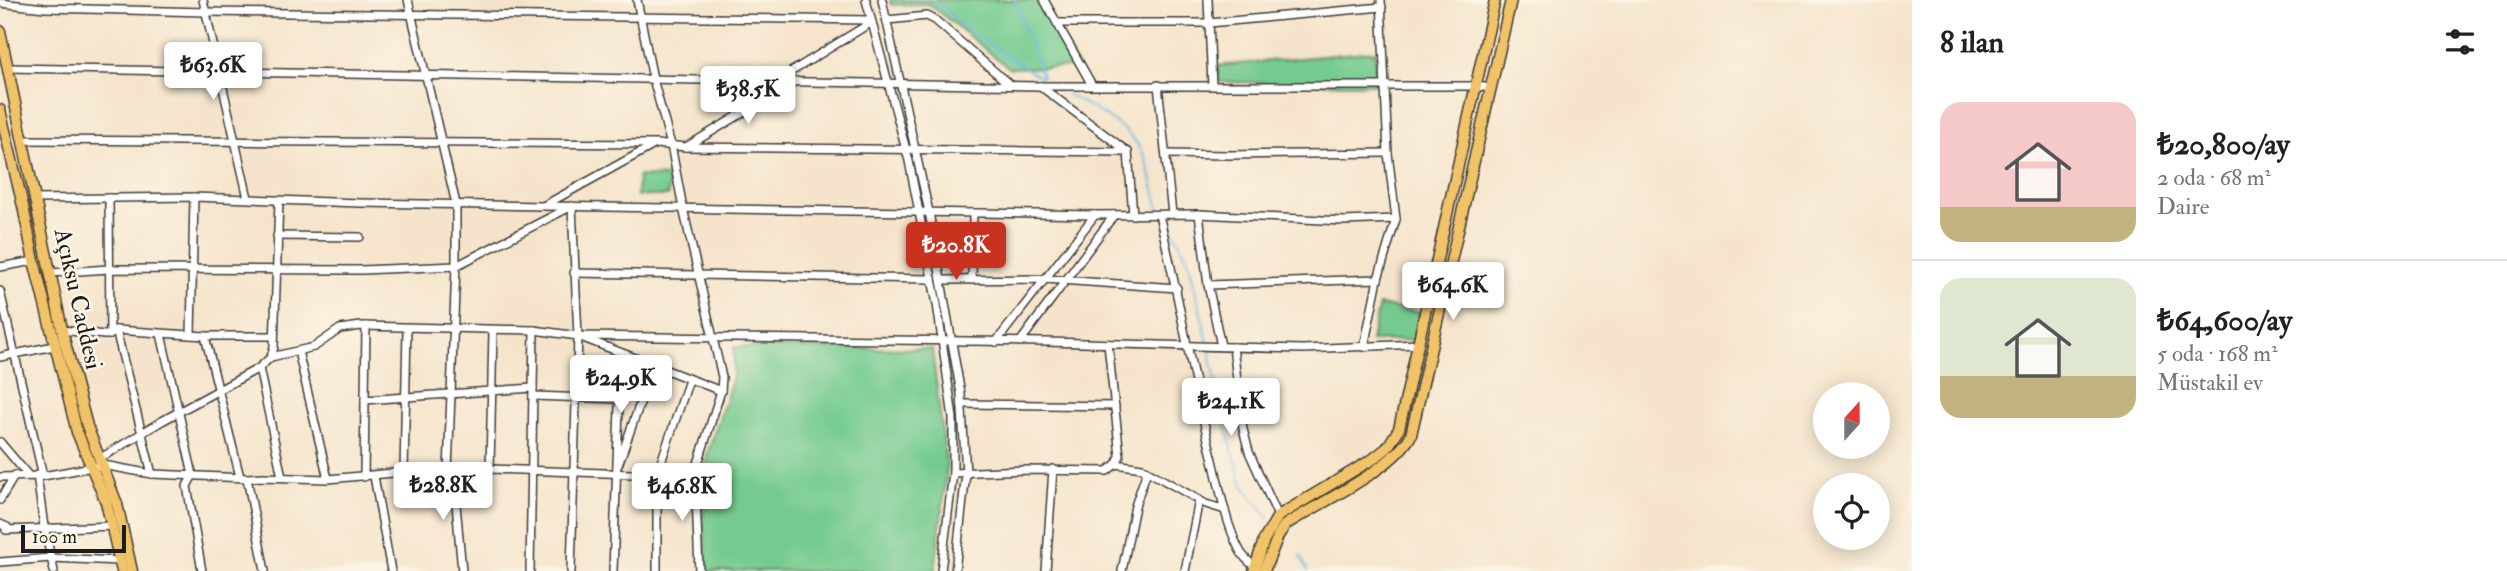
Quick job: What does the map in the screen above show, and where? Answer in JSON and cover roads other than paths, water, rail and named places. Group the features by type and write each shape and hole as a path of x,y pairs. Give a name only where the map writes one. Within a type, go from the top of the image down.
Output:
{"main road":[{"path":"1258,570 1264,540 1278,516 1347,477 1387,447 1399,429 1495,0"},
{"path":"1258,570 1285,525 1369,474 1399,451 1411,435 1511,0"},
{"name":"Açıksu Caddesi","path":"0,31 62,330 98,464 121,566"},
{"name":"Açıksu Caddesi","path":"0,110 4,140 77,432 98,464 117,504 132,571"}],"street":[{"path":"203,0 248,198"},
{"path":"408,0 456,204 450,471 462,571"},
{"path":"637,0 720,363 721,391 695,473 699,571"},
{"path":"866,0 929,212 953,341 962,404 966,473 954,571"},
{"path":"882,0 901,83 953,418 953,473 942,571"},
{"path":"1044,0 1092,85"},
{"path":"1208,0 1212,85"},
{"path":"1057,23 1209,23 1382,3 1388,153 1396,219 1378,279 1364,347"},
{"path":"0,4 45,8 206,12 871,21"},
{"path":"887,20 927,16 1010,85"},
{"path":"775,81 871,21"},
{"path":"7,68 220,74 1040,86 1490,88"},
{"path":"686,147 796,81"},
{"path":"1158,85 1172,214"},
{"path":"1040,86 1128,152 1133,215"},
{"path":"22,140 656,144 686,147 1128,152"},
{"path":"545,205 656,144"},
{"path":"1166,154 1388,153"},
{"path":"34,199 194,197 973,213 1199,214 1343,221 1396,219"},
{"path":"191,335 194,197"},
{"path":"109,198 109,269 113,332 152,474"},
{"path":"271,357 279,200"},
{"path":"50,273 109,269 456,267 572,206"},
{"path":"571,571 578,336 572,206"},
{"path":"972,280 973,213"},
{"path":"1199,214 1218,346"},
{"path":"996,342 1095,215"},
{"path":"1020,342 1114,215"},
{"path":"1159,215 1225,510 1237,546 1244,558 1258,570"},
{"path":"277,236 360,237"},
{"path":"0,267 34,261"},
{"path":"575,273 932,279"},
{"path":"942,280 1045,279 1177,288"},
{"path":"1208,285 1378,279"},
{"path":"0,292 40,475 44,527 54,571"},
{"path":"98,464 140,434 259,368 271,357 314,347 340,329 366,326 534,330 578,336 1233,347 1364,347 1419,344"},
{"path":"364,477 366,326"},
{"path":"404,472 407,329"},
{"path":"62,330 274,336"},
{"path":"490,469 493,330"},
{"path":"530,571 534,330"},
{"path":"161,334 193,475 187,486 202,571"},
{"path":"205,336 265,571"},
{"path":"578,336 721,391"},
{"path":"953,473 1053,469 1107,471 1116,464 1120,456 1108,344"},
{"path":"0,357 54,346"},
{"path":"1233,347 1243,429 1249,452 1278,516"},
{"path":"298,351 328,478"},
{"path":"614,571 615,472 621,353"},
{"path":"615,472 653,367"},
{"path":"259,368 282,477"},
{"path":"657,571 657,474 689,380"},
{"path":"365,400 490,391 619,399"},
{"path":"962,404 1115,406"},
{"path":"0,442 27,474"},
{"path":"0,477 40,475 98,464 152,474 243,478 364,477 404,472 490,469 688,476 695,473"},
{"path":"1116,464 1147,471 1199,500 1225,510"},
{"path":"1046,571 1053,469"},
{"path":"1122,571 1135,506 1147,471"},
{"path":"0,500 15,475"},
{"path":"374,476 391,571"},
{"path":"1185,571 1199,500"},
{"path":"0,524 7,527 6,530 113,526"},
{"path":"0,562 51,558 121,566"}],"waterway":[{"path":"934,0 971,32 1041,78"},
{"path":"1015,0 1042,77"},
{"path":"1067,94 1110,119 1130,135 1144,156 1159,209"},
{"path":"1170,225 1188,259 1208,343"},
{"path":"1209,348 1227,431 1243,486 1269,518"},
{"path":"1301,556 1308,571"}]}
